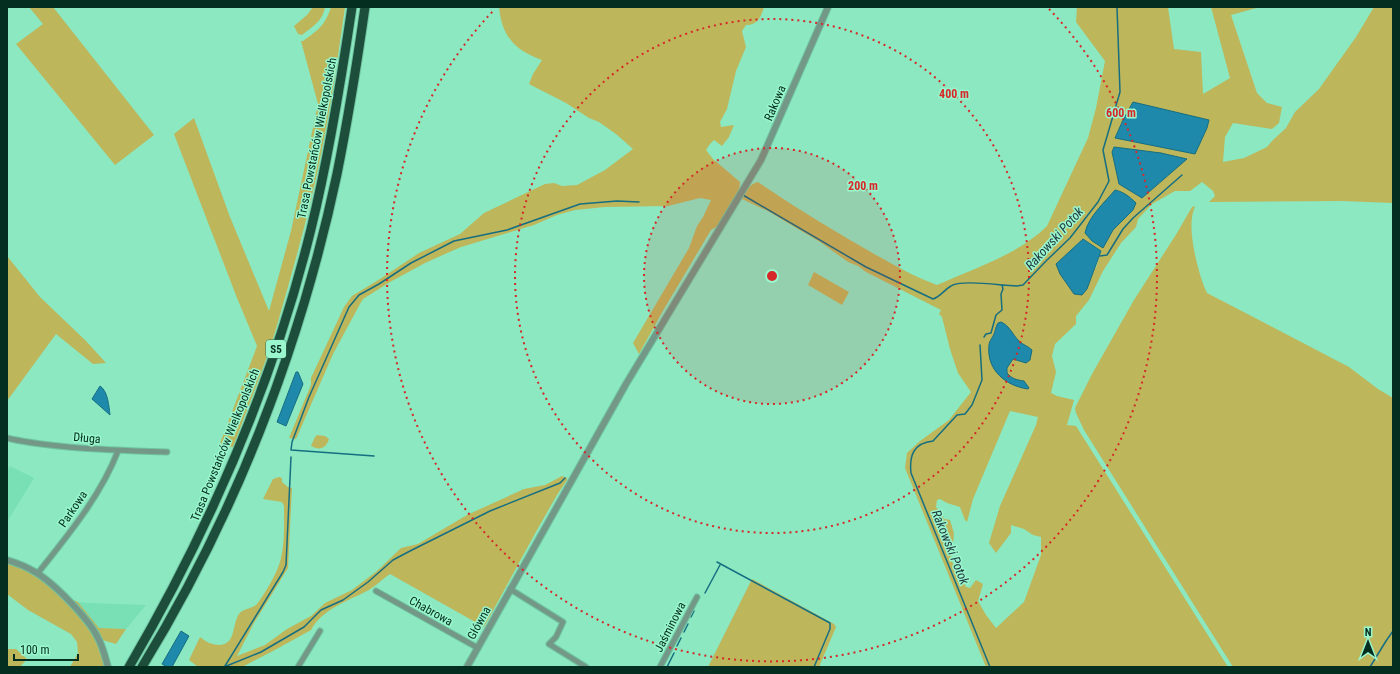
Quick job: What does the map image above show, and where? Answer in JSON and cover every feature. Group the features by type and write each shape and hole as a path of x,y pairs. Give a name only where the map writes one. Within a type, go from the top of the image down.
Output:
{"highway":[{"name":"Trasa Powstańców Wielkopolskich","path":"129,667 170,595 202,532 250,422 269,370 313,223 335,116 352,7"},
{"name":"Trasa Powstańców Wielkopolskich","path":"142,667 182,597 212,540 262,427 282,373 304,304 337,175 348,117 365,7"}],"street":[{"name":"Rakowa","path":"510,589 626,384 753,174 768,146 828,7"},
{"name":"Długa","path":"7,438 43,444 118,451 167,452"},
{"name":"Parkowa","path":"38,574 70,534 91,503 111,468 118,451"},
{"path":"7,560 38,574 54,586 75,607 91,626 101,644 108,667"},
{"path":"510,589 564,622 556,637 549,644 586,667"},
{"name":"Główna","path":"467,667 510,589"},
{"name":"Chabrowa","path":"376,591 478,648"},
{"name":"Jaśminowa","path":"660,667 697,597"},
{"path":"298,667 320,631"}],"shaded area":[{"path":"29,7 53,7 154,135 115,165 16,44 43,24"},
{"path":"313,7 325,7 322,16 302,35 298,34 294,26 307,15"},
{"path":"331,7 345,7 328,117 307,217 273,338 233,447 219,446 257,346 174,134 194,118 230,217 269,311 291,231 318,104 301,41 313,34 320,27 326,19"},
{"path":"499,7 764,7 758,20 753,24 746,25 742,31 746,47 736,71 727,109 720,122 721,127 734,125 729,137 722,146 714,140 706,150 713,159 740,182 739,192 724,214 718,226 711,230 639,354 633,343 689,248 697,226 711,200 700,198 668,206 605,207 575,210 557,215 534,225 461,247 425,263 390,282 363,299 333,354 296,439 289,438 311,385 311,378 344,307 352,296 419,253 460,234 484,213 545,184 554,183 562,186 577,185 605,170 633,149 599,122 589,118 566,103 529,84 533,74 542,60 524,52 511,41 503,26"},
{"path":"1077,7 1168,7 1174,49 1201,52 1203,94 1230,78 1211,7 1260,7 1231,15 1257,93 1267,103 1282,107 1279,123 1272,129 1233,123 1225,137 1223,162 1244,158 1267,147 1286,128 1295,112 1319,89 1356,37 1374,7 1393,7 1393,203 1342,201 1209,202 1215,196 1213,191 1202,182 1190,191 1175,191 1152,204 1138,219 1136,227 1121,243 1103,271 1089,300 1076,316 1076,324 1055,344 1052,356 1056,372 1051,393 1074,400 1067,425 1076,426 1228,667 986,667 905,468 907,453 920,441 949,420 971,392 958,373 942,317 939,314 941,310 848,262 820,242 766,210 742,199 750,186 758,182 816,220 876,255 913,275 937,285 1009,253 1036,236 1047,226 1088,138 1096,108 1105,61 1076,22","holes":["1121,192 1136,203 1133,210 1113,230","1083,239 1101,251 1096,268 1072,249","1010,411 1038,417 1036,425 1000,506 989,543 996,553 1011,533 1011,525 1041,537 1041,555 1024,602 996,628 978,601 983,584 976,580 970,588 966,587 950,558 954,552 952,547 954,532 950,520 944,519 936,507 937,500 940,499 960,507 967,522 973,499"]},
{"path":"1195,206 1191,226 1193,245 1198,267 1207,293 1349,367 1378,389 1393,398 1393,667 1233,667 1084,430 1076,413 1075,408 1092,374 1134,300 1192,207"},
{"path":"7,256 40,297 86,341 106,363 93,364 56,334 7,401"},
{"path":"814,272 849,292 842,305 808,285"},
{"path":"317,435 325,436 329,439 326,445 322,448 311,446"},
{"path":"10,466 34,478 7,522 7,471"},
{"path":"562,476 567,478 567,480 537,530 484,627 390,574 370,589 336,606 322,616 311,630 242,667 198,667 189,660 200,637 209,643 217,645 225,644 229,641 239,614 257,604 274,576 279,564 283,545 284,506 282,502 263,499 273,479 279,477 282,478 282,482 288,487 292,488 288,568 254,623 237,656 265,645 287,629 311,616 325,603 352,590 377,571 401,548 418,544 467,515 524,489 545,485"},
{"path":"9,559 26,565 69,598 78,602 99,628 126,629 116,644 96,638 106,667 70,667 78,653 77,642 71,634 28,610 7,594 7,567"},
{"path":"752,579 834,624 836,627 819,667 708,667"},
{"path":"78,602 146,605 126,629 99,628"},
{"path":"7,649 16,649 27,659 20,667 7,667"}],"water":[{"path":"1133,102 1209,120 1195,154 1115,138"},
{"path":"1114,147 1161,153 1187,159 1142,198 1119,184 1112,152"},
{"path":"1115,190 1127,195 1136,203 1133,210 1113,230 1103,248 1092,241 1085,233 1093,216"},
{"path":"1083,239 1101,251 1087,289 1082,295 1074,294 1060,274 1056,264"},
{"path":"1001,322 1009,328 1019,341 1032,350 1030,360 1026,363 1013,359 1007,368 1007,373 1011,377 1024,381 1029,388 1028,389 1005,380 994,369 991,362 989,343 997,324"},
{"path":"296,372 298,372 303,384 286,426 277,422"},
{"path":"100,386 105,392 109,404 110,415 92,399"},
{"path":"181,631 189,636 172,667 167,667 162,664"}],"waterway":[{"name":"Rakowski Potok","path":"984,337 986,334 991,333 996,315 1002,310 1002,285 1023,285 1070,238 1098,202 1109,181 1103,150 1120,92 1117,7"},
{"path":"1100,256 1107,255 1123,229 1133,218 1182,175"},
{"path":"743,195 866,267 933,299 955,284 976,283 1002,285"},
{"path":"374,456 291,450 292,442 309,397 349,307 359,295 411,263 454,241 507,230 580,204 617,201 639,202"},
{"name":"Rakowski Potok","path":"980,345 982,380 972,405 965,414 957,415 933,441 921,444 917,447 912,455 911,473 990,667"},
{"path":"225,666 286,565 291,457"},
{"path":"224,667 261,652 304,627 321,610 343,600 368,582 393,560 490,511 560,483 565,478"},
{"path":"717,562 830,623 830,629 814,667"},
{"path":"705,593 720,565"},
{"path":"691,617 694,611"},
{"path":"684,632 688,624"},
{"path":"1370,667 1393,631"},
{"path":"677,646 681,638"},
{"path":"667,667 674,653"}]}
